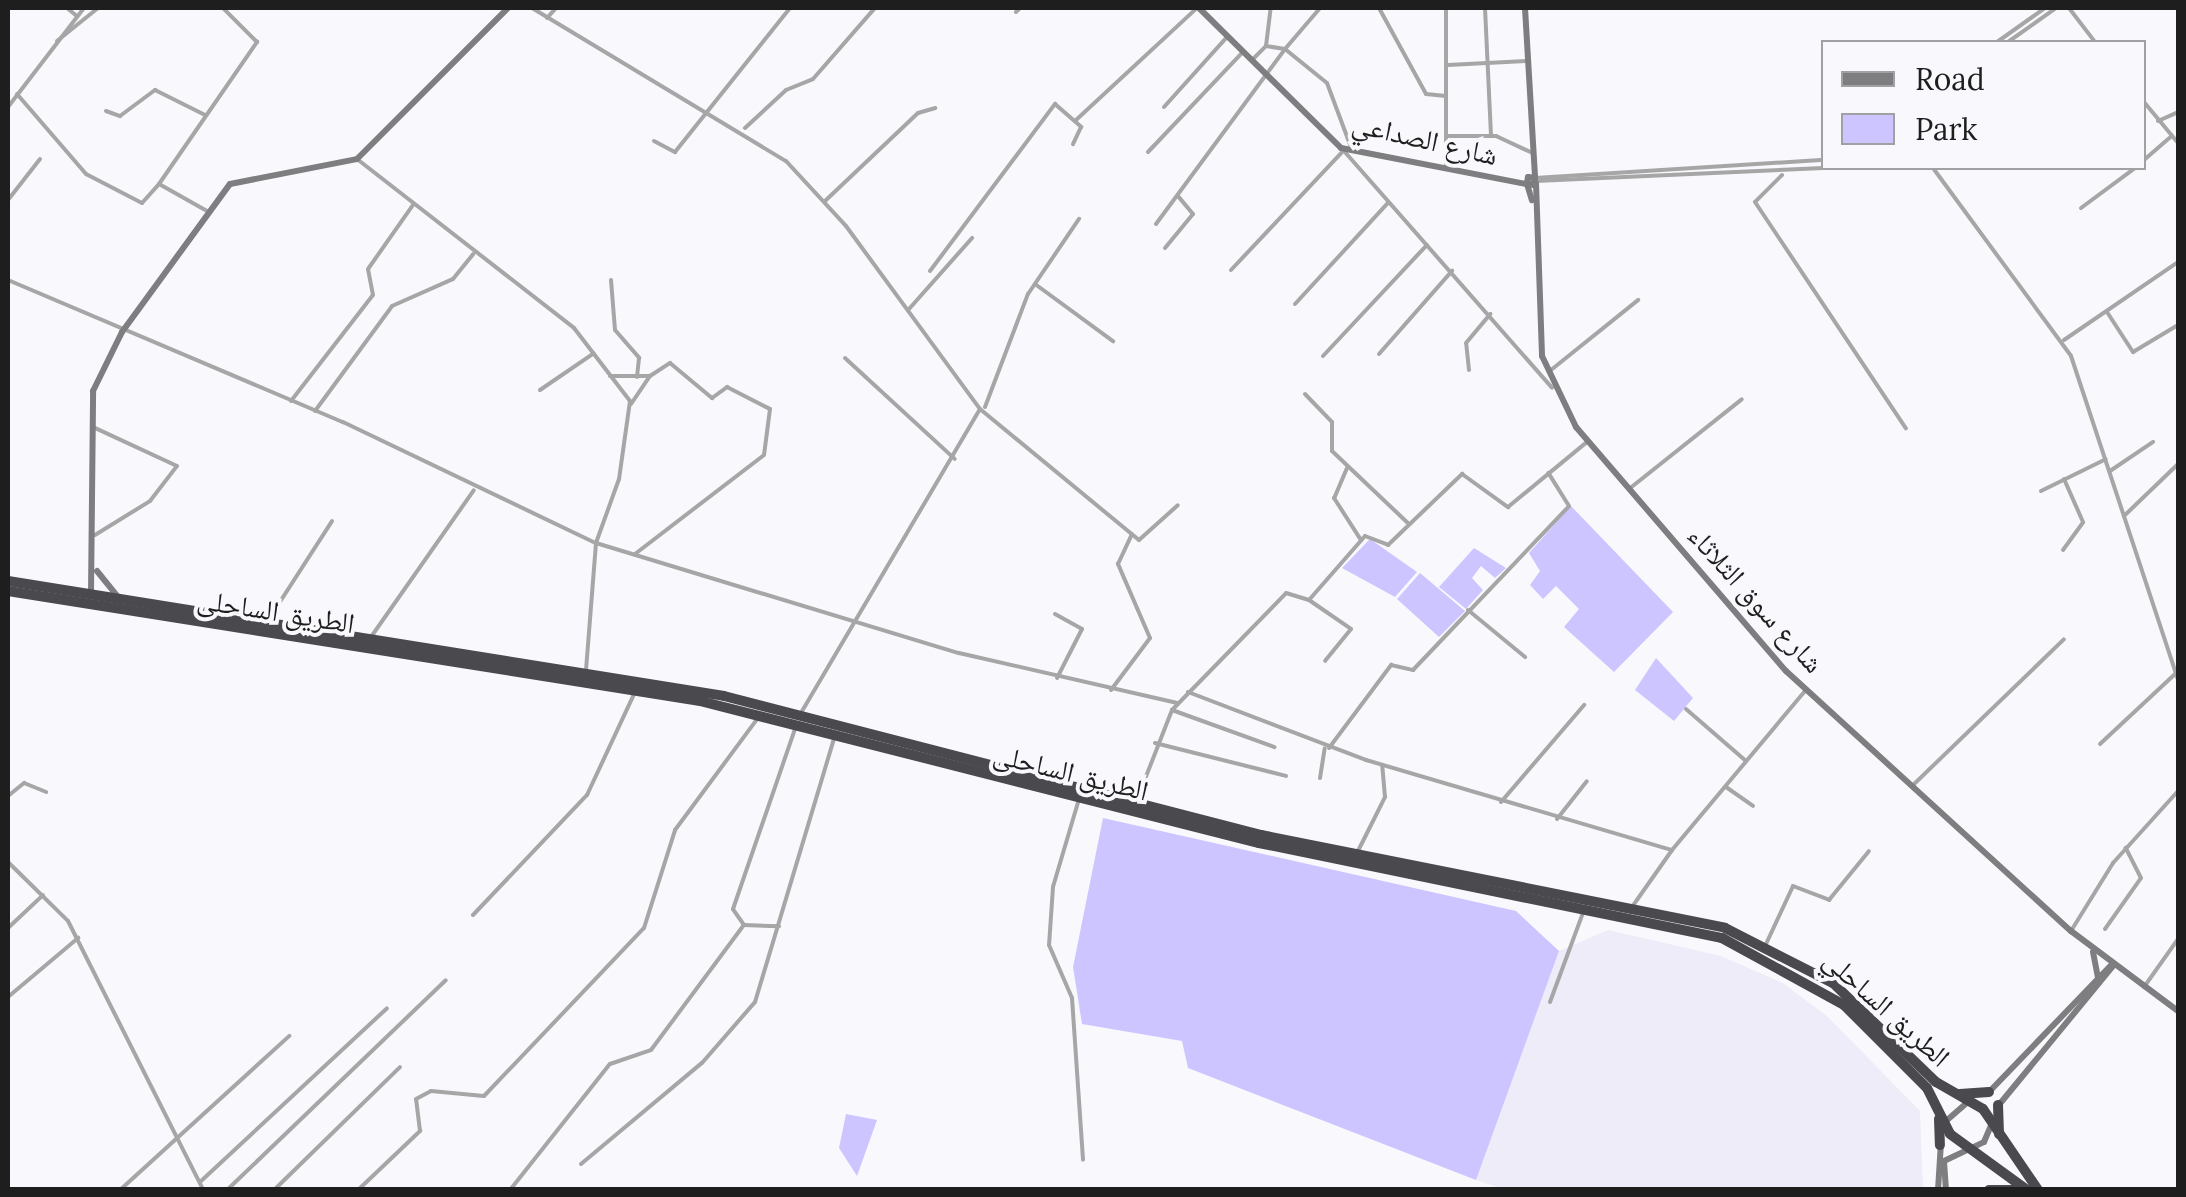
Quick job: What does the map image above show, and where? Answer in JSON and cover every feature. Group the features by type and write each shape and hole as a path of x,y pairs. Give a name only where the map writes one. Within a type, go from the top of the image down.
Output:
{"highway":[{"name":"الطريق الساحلى","path":"8,580 267,622 289,630 798,719 836,734 912,748 1080,798 1537,894 1632,907 1725,928"},
{"name":"الطريق الساحلى","path":"8,592 370,638 585,674 798,719 1537,894 1584,909 1722,938 1785,965 1844,1005 1936,1104 1946,1127 2027,1190"},
{"name":"الطريق الساحلي","path":"1725,928 1766,944 1833,983 1953,1093 1970,1100 1992,1124 2001,1145 2038,1190"},
{"path":"1953,1093 1989,1092"},
{"path":"1936,1104 1940,1145"},
{"path":"1998,1104 2001,1145"},
{"path":"1989,1190 2017,1190"}],"street":[{"path":"68,8 78,16"},
{"path":"8,106 84,8"},
{"path":"56,42 98,8"},
{"path":"17,94 86,174 142,203 159,184 258,37 223,8"},
{"path":"90,593 97,570 97,372 122,332 209,212 246,177 357,159 508,8"},
{"path":"532,8 704,114 744,130 825,201 983,408 1132,534 1146,540 1178,505"},
{"path":"547,18 556,8"},
{"path":"654,141 675,152 790,8"},
{"path":"744,130 789,88 812,79 875,8"},
{"path":"1073,144 1076,120 1198,8"},
{"name":"شارع الصداعي","path":"1198,8 1345,150 1517,182 1532,181"},
{"path":"1252,60 1266,46 1271,8"},
{"path":"1306,8 1312,15"},
{"path":"1156,224 1270,78 1285,49 1320,8"},
{"path":"1380,8 1426,94 1447,96"},
{"path":"1446,8 1446,169"},
{"path":"1485,8 1491,135"},
{"name":"شارع سوق الثلاثاء","path":"1525,8 1532,181 1547,372 1552,388 1628,489 1806,690 2071,931 2178,1011"},
{"path":"2000,40 2045,8"},
{"path":"2011,40 2056,8"},
{"path":"2073,9 2094,40"},
{"path":"1164,107 1228,36"},
{"path":"1266,46 1285,49 1328,82 1345,150 1552,388"},
{"path":"1148,152 1244,51"},
{"path":"1448,65 1528,61"},
{"path":"106,111 120,116 155,90 204,116"},
{"path":"930,271 1055,104 1076,120"},
{"path":"2146,105 2178,144"},
{"path":"825,201 918,113 936,108"},
{"path":"2158,120 2178,112"},
{"path":"1447,136 1491,135 1530,152"},
{"path":"2146,158 2172,136"},
{"path":"1231,270 1345,150"},
{"path":"8,200 40,159"},
{"path":"357,159 594,353 631,404"},
{"path":"1532,181 1821,160"},
{"path":"1532,181 1685,180 1782,175 1821,168"},
{"path":"1936,170 2064,340 2176,677 2100,744"},
{"path":"2081,208 2132,170"},
{"path":"1684,172 1685,180"},
{"path":"1782,175 1755,202 1906,428"},
{"path":"159,184 209,212"},
{"path":"1165,248 1194,212 1178,196"},
{"path":"1295,304 1388,203"},
{"path":"291,401 373,294 368,269 414,204"},
{"path":"744,925 733,909 798,719 955,460 983,408 1034,284 1079,219"},
{"path":"909,309 972,238"},
{"path":"1324,356 1427,245"},
{"path":"314,411 394,304 454,279 473,254"},
{"path":"2064,340 2178,262"},
{"path":"1379,354 1452,271"},
{"path":"8,280 314,411 474,490 596,543 1057,678 1177,703"},
{"path":"611,280 614,330 637,354 637,378"},
{"path":"1034,284 1113,341"},
{"path":"1547,372 1638,300"},
{"path":"2107,311 2133,352 2178,326"},
{"path":"1469,370 1466,343 1490,314"},
{"path":"540,390 594,353"},
{"path":"845,358 955,460"},
{"path":"610,376 650,376 672,364 710,397 730,388 770,414 760,459 674,514 633,555"},
{"path":"585,674 596,543 631,404 650,376"},
{"path":"1305,394 1332,422 1331,448 1408,524"},
{"path":"1628,489 1742,399"},
{"path":"95,535 150,502 178,466 96,428"},
{"path":"1348,468 1334,498 1361,540 1388,545 1462,474 1508,507 1588,440"},
{"path":"2110,471 2153,442"},
{"path":"2041,491 2106,459"},
{"path":"2124,516 2178,464"},
{"path":"1320,778 1327,747 1391,665 1413,670 1568,506 1548,473"},
{"path":"2063,550 2083,522 2064,479"},
{"path":"370,638 474,490"},
{"path":"267,622 332,521"},
{"path":"1111,690 1150,638 1118,564 1132,534"},
{"path":"1309,600 1361,540"},
{"path":"97,570 120,599"},
{"path":"1136,802 1155,743 1177,703 1286,593 1309,600 1351,629 1325,662"},
{"path":"1468,610 1525,657"},
{"path":"1055,614 1082,629 1057,678"},
{"path":"1912,786 2064,639"},
{"path":"473,915 587,795 636,690"},
{"path":"1632,907 1672,850 1806,690"},
{"path":"1188,692 1382,765 1672,850"},
{"path":"1501,802 1584,704"},
{"path":"1686,709 1746,761"},
{"path":"1172,710 1274,747"},
{"path":"358,1190 420,1131 416,1099 431,1090 484,1096 653,918 675,830 760,715"},
{"path":"581,1164 740,1023 768,979 806,808 836,734"},
{"path":"1155,743 1286,776"},
{"path":"1357,854 1385,797 1382,765"},
{"path":"1558,819 1588,781"},
{"path":"8,796 24,783 46,792"},
{"path":"1726,788 1753,806"},
{"path":"2071,931 2126,848 2178,791"},
{"path":"1080,798 1053,887 1049,945 1072,998 1084,1160"},
{"path":"2105,929 2141,878 2126,848"},
{"path":"1766,944 1793,886 1829,900 1869,852"},
{"path":"8,862 78,938 112,1020 181,1135 203,1190"},
{"path":"8,928 43,896"},
{"path":"1550,1002 1584,909"},
{"path":"744,925 778,926"},
{"path":"510,1190 610,1064 652,1050 744,925"},
{"path":"8,997 78,938"},
{"path":"2096,989 2118,977 2140,984 2178,940"},
{"path":"2086,943 2097,978"},
{"path":"1938,1190 1940,1145 1951,1110 1989,1092 2113,964"},
{"path":"1946,1190 1943,1163 1969,1147 1992,1124 1998,1104 2113,964"},
{"path":"227,1190 446,980"},
{"path":"199,1182 386,1008"},
{"path":"120,1190 288,1036"},
{"path":"274,1190 400,1066"},
{"path":"2178,1084 2178,1097"}],"shaded area":[{"path":"1608,930 1721,956 1783,983 1828,1017 1920,1111 1923,1189 1506,1190 1476,1180 1559,951"}],"green space":[{"path":"1571,506 1673,612 1614,672 1564,627 1579,609 1556,586 1543,599 1530,585 1540,571 1529,553"},
{"path":"1370,539 1417,572 1395,597 1342,568"},
{"path":"1474,548 1506,568 1495,578 1481,566 1472,578 1483,590 1466,609 1439,587"},
{"path":"1420,573 1465,611 1439,637 1397,599"},
{"path":"1656,658 1693,698 1674,721 1635,690"},
{"path":"1103,818 1516,911 1559,951 1476,1180 1188,1068 1182,1041 1082,1024 1073,967"},
{"path":"846,1114 877,1120 857,1176 839,1148"}]}
